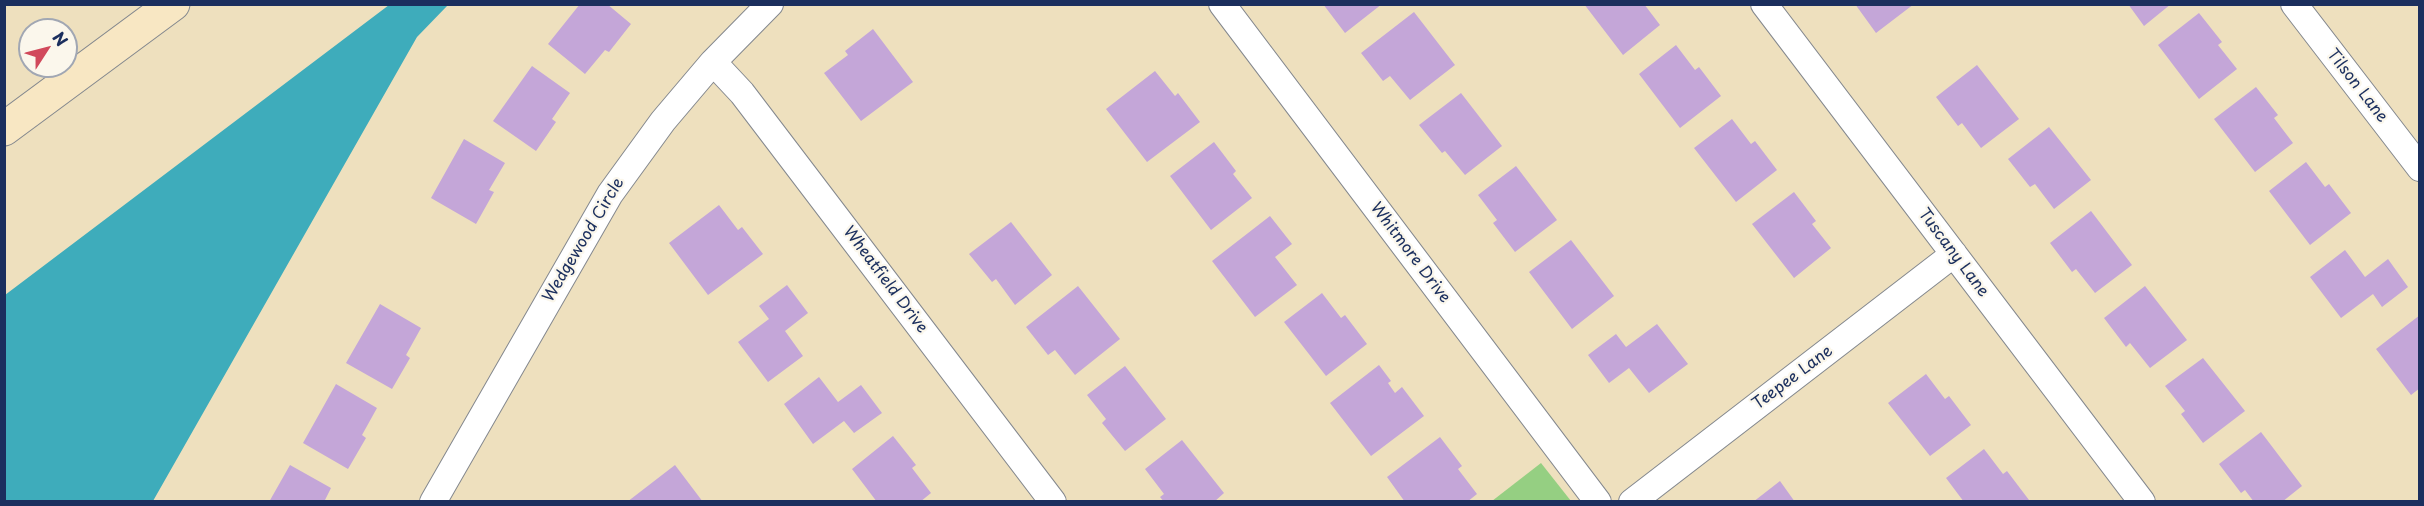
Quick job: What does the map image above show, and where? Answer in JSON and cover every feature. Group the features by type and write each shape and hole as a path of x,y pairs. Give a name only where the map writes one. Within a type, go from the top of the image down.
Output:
{"street":[{"path":"4,129 173,4"},
{"name":"Wedgewood Circle","path":"442,498 610,194 663,121 713,62 770,4"},
{"name":"Whitmore Drive","path":"1222,4 1598,501"},
{"name":"Tuscany Lane","path":"1764,4 2142,501"},
{"name":"Tilson Lane","path":"2294,4 2420,168"},
{"name":"Wheatfield Drive","path":"713,62 742,93 1053,501"},
{"name":"Teepee Lane","path":"1632,501 1954,254"}],"green space":[{"path":"1541,463 1571,501 1492,501"}],"water":[{"path":"389,5 448,5 417,37 153,501 5,501 5,295"}],"building":[{"path":"580,4 607,4 631,24 609,52 605,50 585,74 548,44"},
{"path":"1323,4 1382,4 1345,33"},
{"path":"1584,4 1644,4 1660,25 1623,55"},
{"path":"1855,4 1914,4 1876,33"},
{"path":"2128,4 2171,4 2144,26"},
{"path":"1414,12 1455,65 1410,100 1390,76 1383,81 1361,53"},
{"path":"2199,13 2222,42 2218,45 2237,69 2199,99 2158,45"},
{"path":"873,29 913,82 861,121 824,73 848,55 845,51"},
{"path":"1676,45 1695,70 1699,67 1721,96 1680,128 1639,74"},
{"path":"1977,65 2019,119 1981,148 1962,123 1958,126 1936,97"},
{"path":"532,66 570,93 552,119 556,122 536,151 493,121"},
{"path":"1155,71 1175,96 1178,93 1200,122 1147,162 1106,109"},
{"path":"2256,87 2278,115 2274,118 2293,143 2255,172 2214,119"},
{"path":"1461,93 1502,146 1465,175 1445,151 1442,153 1419,125"},
{"path":"1732,119 1751,144 1755,141 1777,170 1736,202 1694,148"},
{"path":"2049,127 2091,180 2054,209 2035,184 2030,187 2008,159"},
{"path":"464,139 505,163 489,190 494,192 476,224 431,198"},
{"path":"1214,142 1236,171 1233,174 1252,198 1211,230 1170,176"},
{"path":"2306,162 2325,187 2329,184 2351,213 2310,245 2269,191"},
{"path":"1516,166 1557,220 1515,252 1493,223 1497,220 1478,195"},
{"path":"1794,192 1816,221 1812,224 1831,248 1794,278 1752,224"},
{"path":"719,205 738,230 742,227 763,254 708,295 669,243"},
{"path":"2091,211 2132,265 2095,293 2076,269 2072,272 2050,243"},
{"path":"1270,216 1292,244 1275,257 1297,285 1255,317 1212,261"},
{"path":"1011,222 1052,275 1015,305 996,279 992,282 969,254"},
{"path":"1571,240 1614,296 1572,329 1529,272"},
{"path":"2345,250 2365,277 2388,259 2408,287 2382,307 2373,294 2341,318 2310,277"},
{"path":"787,285 808,313 785,331 803,356 768,382 738,342 769,319 759,306"},
{"path":"1078,286 1120,339 1075,375 1055,350 1048,355 1026,327"},
{"path":"2145,286 2187,340 2150,368 2130,343 2126,347 2104,318"},
{"path":"1322,293 1341,318 1345,315 1367,344 1326,376 1284,322"},
{"path":"380,304 421,328 406,355 410,358 392,389 346,363"},
{"path":"2420,315 2420,388 2411,395 2376,349"},
{"path":"1657,324 1688,364 1649,393 1629,368 1609,383 1588,355 1616,334 1626,347"},
{"path":"2203,358 2245,411 2203,443 2181,414 2185,411 2165,386"},
{"path":"1379,365 1391,381 1388,383 1395,393 1402,387 1424,416 1371,456 1330,403"},
{"path":"1125,366 1166,419 1125,451 1102,423 1106,419 1087,395"},
{"path":"1926,374 1945,399 1949,396 1971,425 1930,456 1888,403"},
{"path":"819,377 838,402 861,385 882,413 854,433 844,421 813,444 784,404"},
{"path":"336,384 377,408 362,435 366,438 348,469 303,443"},
{"path":"2261,432 2302,486 2282,502 2254,502 2245,490 2241,493 2219,464"},
{"path":"893,436 916,465 912,468 931,493 920,502 877,502 852,469"},
{"path":"1440,437 1462,466 1458,469 1477,494 1467,502 1405,502 1387,477"},
{"path":"1182,440 1224,493 1214,502 1164,502 1160,497 1164,494 1145,469"},
{"path":"1984,449 2003,474 2007,471 2029,500 2027,502 1964,502 1946,478"},
{"path":"290,465 331,488 324,502 269,502"},
{"path":"675,465 703,502 627,502"},
{"path":"1780,481 1795,502 1753,502"}]}
